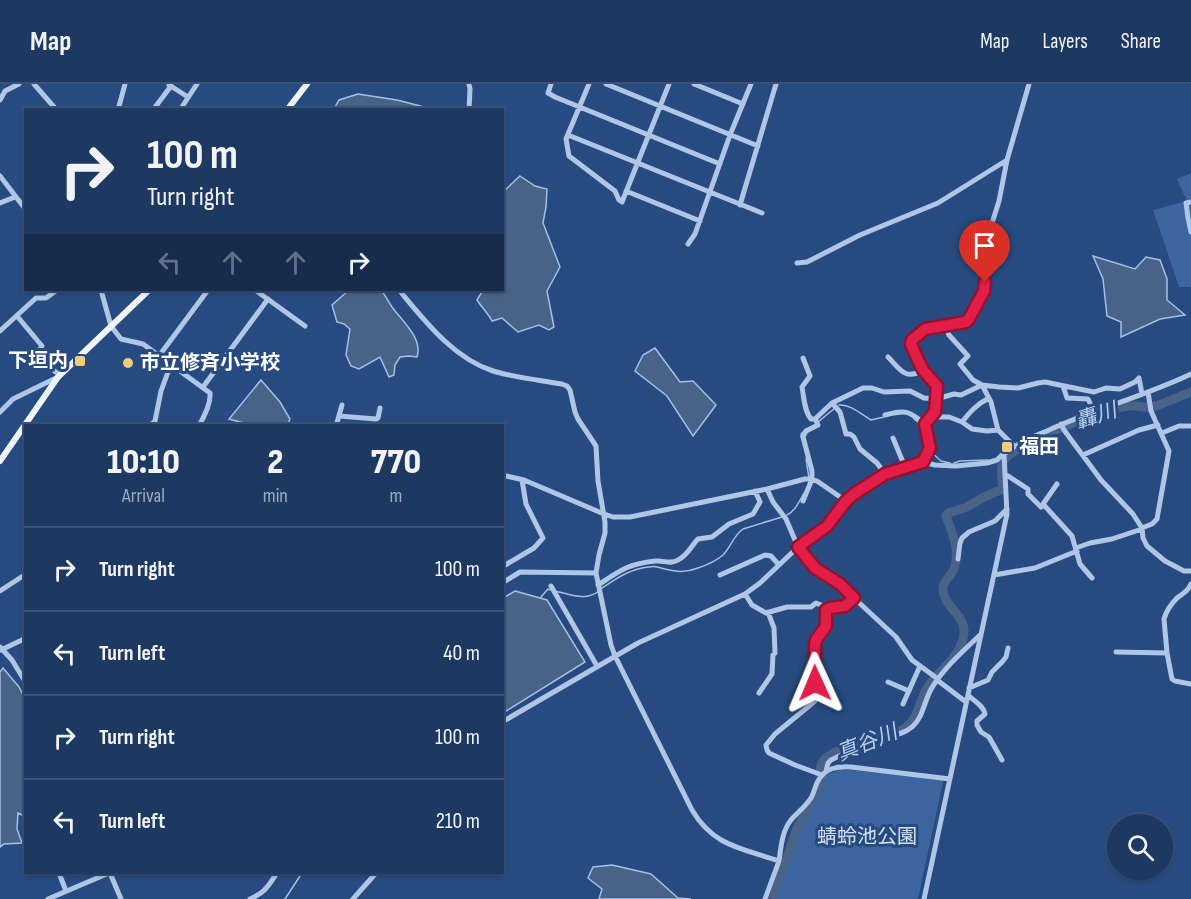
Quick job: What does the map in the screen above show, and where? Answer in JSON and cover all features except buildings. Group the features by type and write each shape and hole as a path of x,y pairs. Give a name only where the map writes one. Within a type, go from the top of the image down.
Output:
{"main road":[{"path":"288,108 306,84"},
{"path":"28,424 59,376 148,291"},
{"path":"0,461 24,429"}],"street":[{"path":"0,100 5,91 19,84"},
{"path":"34,84 54,108"},
{"path":"117,84 124,87 119,108"},
{"path":"181,108 197,84"},
{"path":"469,84 469,108"},
{"path":"551,84 548,93 720,164"},
{"path":"589,84 566,139 569,156 615,191 622,202 669,84"},
{"path":"606,84 758,146"},
{"path":"694,84 743,104"},
{"path":"688,244 695,234 730,135 751,84"},
{"path":"740,205 776,84"},
{"path":"925,424 935,412 937,386 923,370 911,344 912,340 925,329 966,322 984,291 984,254 999,201 1007,160 1029,84"},
{"path":"154,108 169,85 188,97"},
{"path":"568,135 762,213"},
{"path":"796,263 807,262 860,235 938,203 1007,160"},
{"path":"0,176 24,207"},
{"path":"626,191 700,221"},
{"path":"0,203 24,195"},
{"path":"1191,202 1186,203 1191,232"},
{"path":"0,331 36,298 46,298 56,291"},
{"path":"101,291 111,326 121,339 143,344 210,393 211,397 200,424"},
{"path":"159,356 207,291"},
{"path":"256,291 304,326"},
{"path":"400,291 443,339 468,360 493,371 567,386 572,394 578,419 596,446 605,533 596,573 615,656 697,819 705,829 729,845 779,861"},
{"path":"203,387 268,299"},
{"path":"0,412 13,399 59,376 35,357 42,346 17,316"},
{"path":"945,325 949,335 968,356 960,364 973,381 982,385 1018,388 1045,382 1094,392 1106,388 1120,388 1139,378 1169,450 1159,512 1152,524 1112,539 1090,543 1035,568 994,575"},
{"path":"888,357 904,374 913,375 923,370"},
{"path":"803,358 810,376 801,387 808,417 815,419"},
{"path":"152,424 155,421 161,391 171,364"},
{"path":"504,721 638,643 745,594 798,547 827,526 846,501 885,474 923,462 935,465 964,466 997,460 1014,446 1061,424 1191,374"},
{"path":"982,385 998,430 1014,446"},
{"path":"815,419 832,404 863,388 884,392 910,391 924,398 936,399 954,394 961,395 982,385"},
{"path":"1063,386 1067,398 1088,399 1094,411"},
{"path":"962,422 971,410 988,398"},
{"path":"832,404 840,412 846,434 855,436 860,449 877,463 885,474"},
{"path":"337,424 342,405"},
{"path":"339,416 376,419 380,408"},
{"path":"885,415 901,411 907,412 925,424 930,448 923,462"},
{"path":"931,417 949,417 972,429 998,430"},
{"path":"803,501 812,479 812,471 803,438 807,431 818,425 815,419"},
{"path":"1061,424 1101,480 1133,514 1142,528 1147,546 1164,561 1188,571 1191,578"},
{"path":"1083,455 1158,424"},
{"path":"1162,433 1179,426 1191,426"},
{"path":"893,438 905,467"},
{"path":"924,899 1007,509 1004,456"},
{"path":"1005,474 1028,489 1028,494 1041,507 1057,484"},
{"path":"504,476 522,480 613,517 630,517 805,479 812,479 824,485 846,501"},
{"path":"504,566 534,548 543,538 526,504 522,480"},
{"path":"767,489 773,502 786,519 798,547 815,568 840,584 896,637 912,660 966,702"},
{"path":"598,585 630,565 660,560 669,563 685,556 698,539 711,537 729,524 753,514 760,502 755,491"},
{"path":"1043,504 1072,536 1080,564 1092,578"},
{"path":"958,559 962,538 969,532 995,520 1007,509"},
{"path":"720,575 765,555 771,556 779,565"},
{"path":"504,582 520,572 596,573"},
{"path":"0,591 24,575"},
{"path":"1191,584 1189,589 1177,598 1164,619 1172,679 1191,684"},
{"path":"551,586 597,666"},
{"path":"745,594 752,605 766,613 788,607 811,607 816,603 828,608 845,606 854,598"},
{"path":"824,773 795,765 769,753 766,745 775,734 815,701 815,645 826,626 828,608"},
{"path":"759,693 772,674 773,655 776,653 774,628 768,612"},
{"path":"824,773 831,759 874,740 911,729 938,679 981,634"},
{"path":"24,639 1,649 12,660 24,680"},
{"path":"969,691 988,680 1002,662 1008,648"},
{"path":"1116,652 1167,653"},
{"path":"903,704 921,666"},
{"path":"888,682 909,691"},
{"path":"969,691 986,714 976,725 989,737 1002,760"},
{"path":"765,899 779,861 782,839 789,822 810,799 818,780 824,773 841,766 950,779"},
{"path":"59,874 66,891"},
{"path":"48,899 107,874"},
{"path":"109,874 121,899"},
{"path":"250,899 261,895 276,874"},
{"path":"353,899 375,874"}],"green space":[{"path":"1191,173 1191,287 1179,287 1153,210 1187,201 1177,179"},
{"name":"蜻蛉池公園","path":"841,769 941,779 943,782 918,899 775,899 799,828 824,786 824,777"}],"shaded area":[{"path":"358,94 428,108 335,108 339,100"},
{"path":"520,176 535,186 547,189 543,223 560,267 547,291 554,327 549,330 539,325 518,332 502,318 492,321 477,300 482,291 504,291 504,191"},
{"path":"1093,256 1135,269 1146,257 1160,260 1167,279 1167,300 1185,315 1160,319 1121,337 1121,322 1107,316 1103,279"},
{"path":"348,291 382,291 414,337 417,343 417,357 400,357 395,365 394,375 389,377 380,357 359,369 351,366 346,355 350,329 337,322 332,305"},
{"path":"655,348 680,382 693,381 716,405 693,436 667,396 635,371 643,355"},
{"path":"261,380 280,402 290,419 288,424 248,424 229,419"},
{"path":"515,591 547,600 585,662 504,712 504,597"},
{"path":"3,668 19,687 24,697 24,816 18,813 17,829 22,843 4,844 0,847 0,672"},
{"path":"612,865 651,874 678,898 691,899 599,899 602,889 588,878 593,867"}],"waterway":[{"name":"真谷川","path":"773,899 797,828 822,785 820,768 822,763 836,752 897,732 909,725 930,684 959,649 964,632 963,626 958,615 946,600 943,588 954,569 957,555 946,516 948,513 967,507 1003,489 1001,472 1003,462 1024,445 1042,436 1117,408 1152,407 1191,392"},
{"path":"839,405 851,408 871,420 884,417"},
{"path":"818,422 835,408"},
{"path":"914,419 922,425 928,449"},
{"path":"801,437 806,429"},
{"path":"931,452 941,461 950,463"},
{"path":"806,459 809,478"},
{"path":"954,463 988,460"},
{"path":"787,515 795,509 804,493"},
{"path":"602,588 624,574 641,568 655,567 682,571 705,566 723,555 743,529 782,517"},
{"path":"541,597 548,589 550,590"},
{"path":"555,591 583,597 599,591"},
{"path":"285,899 301,874"}],"place":[{"name":"下垣内","path":"80,361"},
{"name":"市立修斉小学校","path":"128,363"},
{"name":"福田","path":"1007,447"}],"route":[{"path":"815,683 815,645 826,626 826,610 845,606 854,598 835,580 815,568 798,547 827,526 854,494 885,474 923,462 930,448 925,424 935,412 937,386 923,370 911,344 912,340 925,329 966,322 984,291 985,282"}],"water label":[{"name":"轟川","path":"1096,416"}]}
